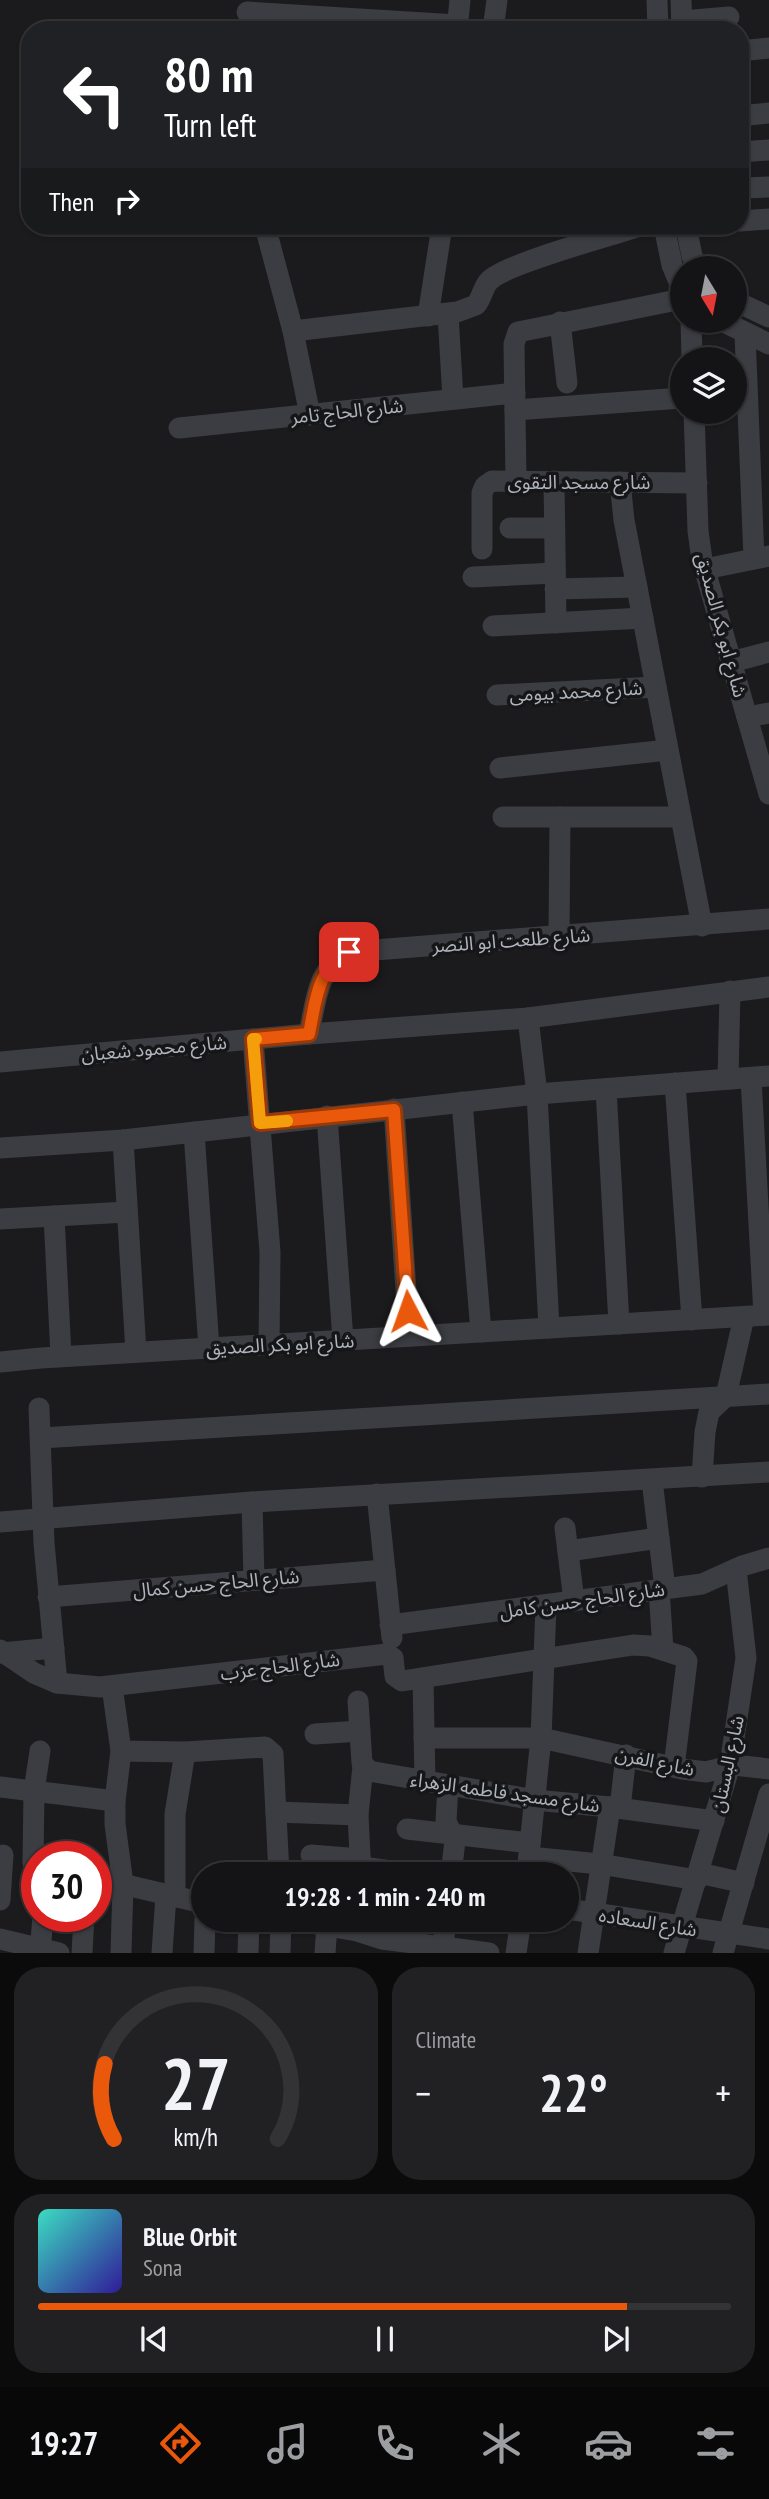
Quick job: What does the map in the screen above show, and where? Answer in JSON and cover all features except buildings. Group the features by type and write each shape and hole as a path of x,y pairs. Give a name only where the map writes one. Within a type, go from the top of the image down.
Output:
{"street":[{"path":"458,21 460,0"},
{"path":"494,21 498,0"},
{"path":"657,0 658,21"},
{"path":"248,14 352,21"},
{"path":"682,17 729,17"},
{"path":"749,50 769,48"},
{"path":"749,115 769,113"},
{"path":"749,151 769,150"},
{"path":"749,188 769,187"},
{"path":"749,220 769,219"},
{"path":"267,235 293,331 310,415"},
{"path":"442,235 438,315 453,400"},
{"path":"293,331 457,313 476,305 487,284 494,277 528,262 612,235"},
{"path":"666,235 670,256"},
{"path":"687,235 692,256"},
{"path":"516,481 514,340 518,332 670,301"},
{"path":"747,307 769,317"},
{"path":"561,322 567,383"},
{"path":"705,569 762,557 745,334 769,344"},
{"name":"شارع الحاج تامر","path":"179,428 453,400 515,402 670,398"},
{"name":"شارع ابو بكر الصديق","path":"695,424 698,531 705,569 730,662 768,781"},
{"name":"شارع مسجد التقوى","path":"482,549 482,489 492,481 697,483"},
{"path":"554,481 556,623"},
{"path":"620,482 622,508 702,926"},
{"path":"510,528 554,528"},
{"path":"473,577 637,587"},
{"path":"494,626 643,618"},
{"path":"730,662 769,652"},
{"name":"شارع محمد بيومى","path":"497,695 656,687"},
{"path":"747,717 769,713"},
{"path":"500,768 668,750"},
{"path":"503,817 681,817"},
{"path":"559,937 560,817"},
{"name":"شارع طلعت ابو النصر","path":"309,1034 325,971 335,959 349,952 769,919"},
{"name":"شارع محمود شعبان","path":"0,1062 309,1034 528,1018 769,987"},
{"path":"728,1079 730,991"},
{"path":"528,1018 537,1094 549,1328"},
{"path":"253,1039 270,1252 269,1345"},
{"path":"0,1148 122,1140 537,1094 760,1077 759,1316 726,1396 709,1412 702,1477"},
{"path":"675,1083 692,1320"},
{"path":"606,1089 619,1324"},
{"path":"462,1102 481,1332"},
{"path":"394,1110 409,1336"},
{"path":"327,1116 343,1340"},
{"path":"194,1132 209,1348"},
{"path":"122,1140 136,1352"},
{"path":"0,1219 127,1212"},
{"path":"54,1216 61,1356"},
{"name":"شارع ابو بكر الصديق","path":"1,1367 61,1356 759,1316"},
{"path":"41,1438 769,1394"},
{"path":"39,1408 48,1597 57,1683"},
{"path":"0,1522 252,1502 769,1472"},
{"path":"652,1480 659,1538 663,1650"},
{"path":"377,1494 393,1649 391,1655 398,1679 424,1679 633,1645 663,1650 684,1657 688,1666 674,1767"},
{"path":"252,1502 254,1580"},
{"path":"565,1528 574,1601"},
{"path":"568,1551 659,1538"},
{"name":"شارع الحاج حسن كامل","path":"390,1625 702,1584 769,1558"},
{"name":"شارع البستان","path":"674,1953 730,1765 746,1658 736,1569"},
{"name":"شارع الحاج حسن كمال","path":"48,1597 385,1570"},
{"path":"529,1858 541,1738 546,1605"},
{"name":"شارع الحاج عزب","path":"2,1652 54,1648"},
{"name":"شارع الحاج عزب","path":"2,1652 34,1673 57,1683 112,1686 391,1655"},
{"path":"424,1679 425,1781"},
{"path":"112,1686 121,1751 115,1801 115,1824 123,1884 121,1953"},
{"path":"358,1701 363,1766 358,1815 361,1862"},
{"path":"315,1734 360,1731"},
{"name":"شارع الفرن","path":"424,1738 541,1738 706,1772 730,1765 769,1769"},
{"path":"121,1751 185,1752 265,1747 273,1754 278,1862"},
{"path":"35,1841 34,1791 40,1751"},
{"path":"162,1953 170,1896 175,1814 185,1752"},
{"path":"588,1953 600,1864 626,1755"},
{"name":"شارع مسجد فاطمه الزهراء","path":"363,1766 369,1771 535,1800 615,1807 714,1821"},
{"path":"448,1785 446,1821 455,1841 452,1862"},
{"path":"0,1787 115,1801"},
{"path":"726,1944 744,1883 762,1846 769,1794"},
{"path":"276,1812 358,1815"},
{"path":"407,1829 452,1834 529,1858 600,1864 744,1883"},
{"path":"0,1900 2,1855 21,1860"},
{"path":"311,1855 340,1862"},
{"path":"112,1882 191,1900"},
{"name":"شارع السعاده","path":"579,1911 682,1927 726,1944 769,1940"},
{"path":"3,1944 46,1952 44,1932"},
{"path":"82,1953 83,1932"},
{"path":"204,1953 205,1932"},
{"path":"248,1953 249,1932"},
{"path":"280,1953 281,1932"},
{"path":"326,1953 327,1932"},
{"path":"442,1950 444,1932"},
{"path":"516,1953 519,1932"},
{"path":"365,1935 442,1950 489,1953"}],"slow traffic":[{"path":"256,1039 253,1039 260,1123 287,1121"}],"route":[{"path":"349,952 335,959 325,971 309,1034 253,1039 260,1123 394,1110 408,1311"}]}
